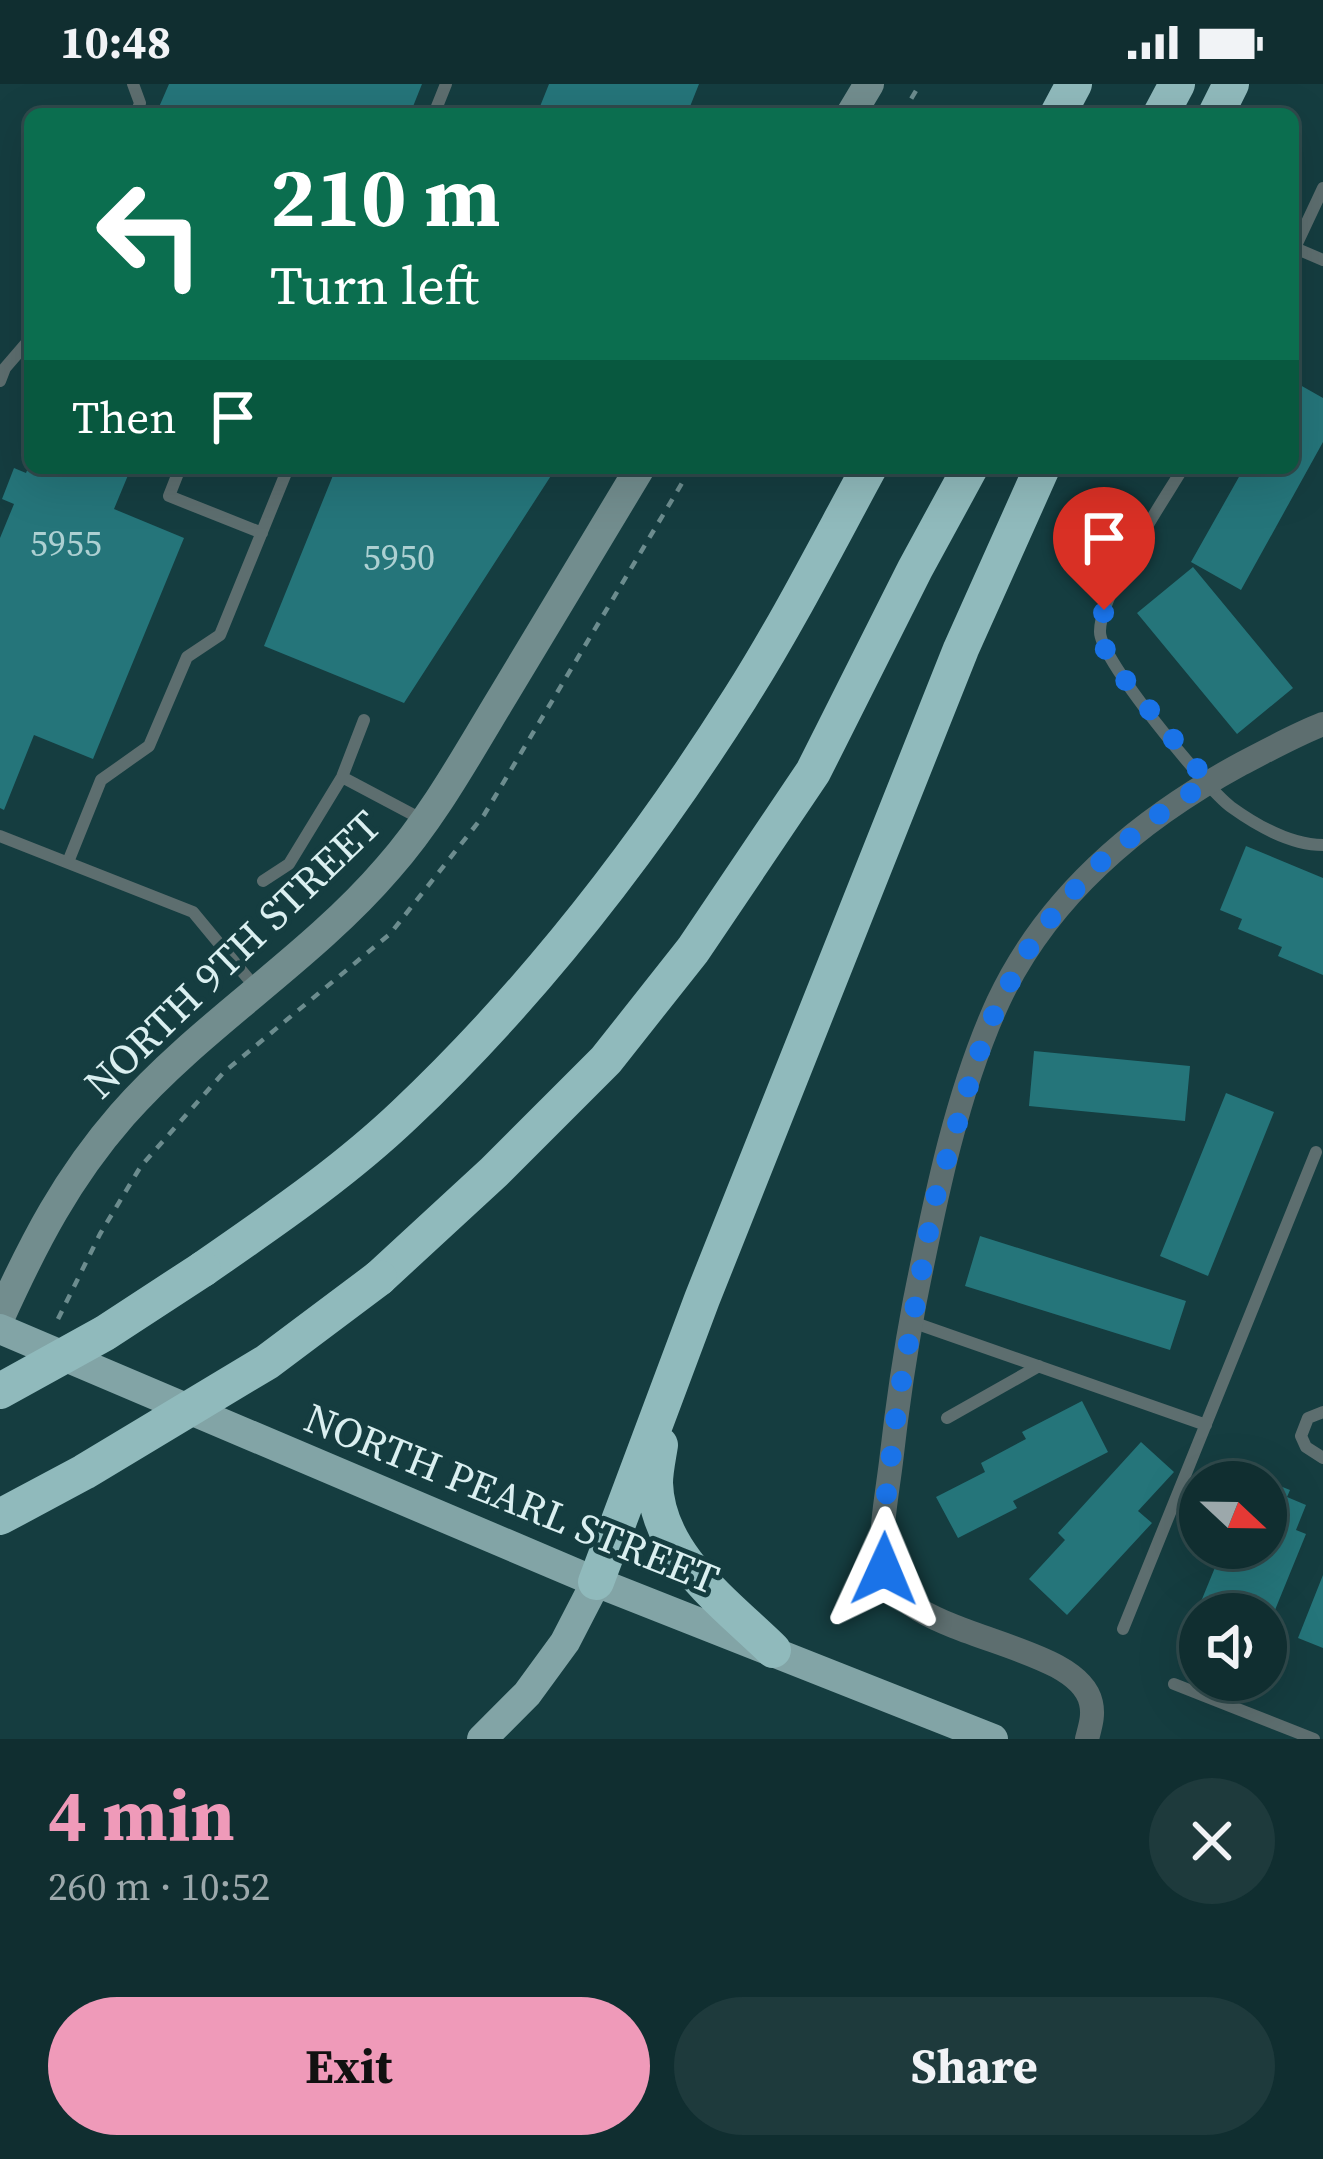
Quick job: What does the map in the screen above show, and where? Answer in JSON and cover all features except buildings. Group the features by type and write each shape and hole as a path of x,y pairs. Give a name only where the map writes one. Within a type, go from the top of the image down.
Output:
{"highway":[{"path":"0,1391 122,1322 340,1170 404,1116 465,1054 579,925 640,845 741,696 866,474"},
{"path":"0,1517 268,1362 379,1278 605,1060 693,950 813,772 967,474"},
{"path":"596,1582 962,649 1039,474"},
{"path":"665,1398 655,1486 670,1543 697,1577 772,1650"}],"main road":[{"name":"NORTH PEARL STREET","path":"0,1329 596,1582 993,1739"},
{"path":"482,1739 526,1694 565,1642 596,1582"}],"street":[{"name":"NORTH 9TH STREET","path":"0,1317 42,1227 93,1151 149,1087 354,904 394,862 424,821 636,474"},
{"path":"1087,1739 1091,1702 1078,1681 1046,1662 915,1606 886,1577 882,1530 911,1322 934,1202 976,1061 998,1004 1036,936 1092,869 1168,807 1276,745 1323,724"}],"lane":[{"path":"1299,239 1323,188"},
{"path":"0,381 24,346"},
{"path":"178,474 169,496 262,533"},
{"path":"68,862 101,780 148,746 187,657 220,635 286,474"},
{"path":"1180,474 1110,595 1100,636 1123,680 1216,795 1266,828 1323,845"},
{"path":"263,881 289,864 342,777 364,720"},
{"path":"342,777 424,821"},
{"path":"0,836 193,913 257,990"},
{"path":"1123,1629 1316,1152"},
{"path":"911,1322 1206,1424"},
{"path":"947,1418 1039,1366"},
{"path":"1323,1412 1308,1418 1300,1436 1306,1448 1323,1458"},
{"path":"1174,1684 1320,1738"}],"route":[{"path":"884,1569 882,1530 898,1401 934,1202 998,1004 1036,936 1092,869 1168,807 1208,782 1110,661 1100,636 1104,610"}]}
